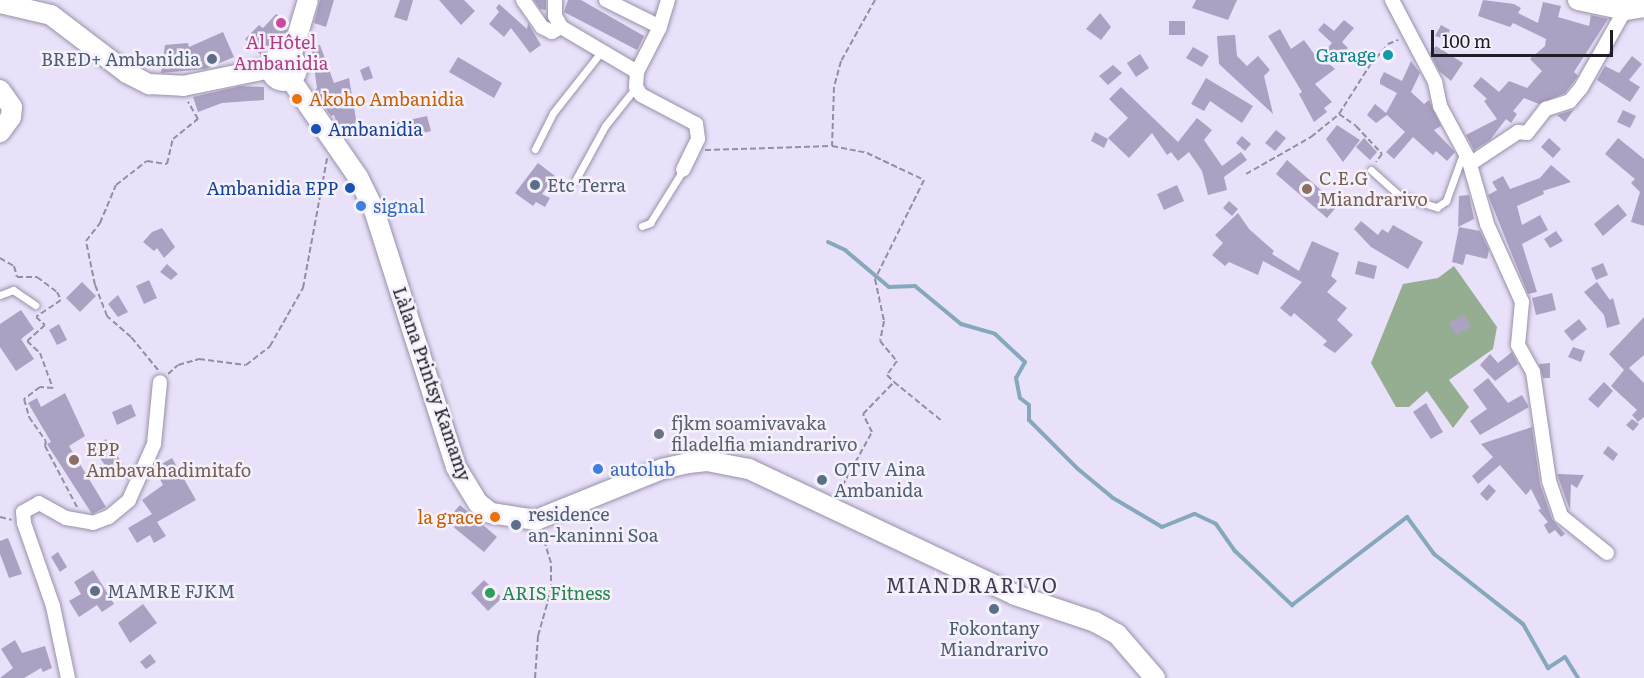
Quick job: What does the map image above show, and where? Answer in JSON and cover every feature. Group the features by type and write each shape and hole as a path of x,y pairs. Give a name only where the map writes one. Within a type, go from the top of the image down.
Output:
{"street":[{"path":"271,68 279,81 291,80 297,67 291,57 308,0"},
{"path":"523,0 542,27 552,32 561,27"},
{"path":"555,0 555,16 561,27 637,72"},
{"path":"606,0 660,27"},
{"path":"668,0 660,27 637,72 636,87 641,95 696,124 698,139 683,170"},
{"path":"1392,0 1411,34 1467,158 1487,224 1522,302 1518,345 1533,372 1549,481 1561,516 1607,553"},
{"path":"1467,158 1518,132 1527,133 1545,109 1570,100 1581,88 1635,8 1578,0"},
{"path":"0,3 51,15 127,73 149,84 183,86 271,68 279,56 291,57"},
{"name":"Làlana Printsy Kamamy","path":"291,80 336,142 374,210 456,467 468,490 491,513 536,520"},
{"path":"0,90 12,107 11,117 0,132"},
{"path":"68,678 53,606 24,523 23,512 39,503 82,523 109,517 129,500 154,444 160,382"},
{"path":"536,520 662,469 707,461 749,469 1015,595 1095,622 1117,634 1155,678"}],"lane":[{"path":"535,149 553,113 601,52"},
{"path":"576,179 605,126 636,87"},
{"path":"1371,170 1400,196 1437,207 1446,201 1467,158"},
{"path":"642,226 651,223 683,170"},
{"path":"0,295 13,290 36,305"}],"path":[{"path":"832,146 834,87 841,61 875,0"},
{"path":"1246,174 1311,137 1339,114 1346,98 1388,44 1411,34"},
{"path":"160,382 158,367 107,316 95,285 86,241 100,223 116,184 147,161 167,164 173,139 198,119 183,86"},
{"path":"1339,114 1356,126 1382,153 1371,170"},
{"path":"160,382 178,365 199,359 246,365 270,346 303,288 324,162 336,142"},
{"path":"694,148 719,153 832,146 867,153 924,180 875,279 884,321 880,341 897,361 887,375 943,422"},
{"path":"0,258 14,266 17,277 37,277 57,292 61,300 36,317 45,325 27,341 40,353 52,388 40,387 24,399 82,523"},
{"path":"833,507 843,480 872,432 863,414 894,382"},
{"path":"535,678 538,636 551,590 549,552 536,520"}],"green space":[{"path":"1454,266 1497,327 1493,349 1449,380 1469,407 1453,428 1427,391 1409,407 1396,407 1371,363 1403,284 1438,278"}],"building":[{"path":"320,0 334,0 326,27 314,23"},
{"path":"400,0 413,0 407,21 394,17"},
{"path":"439,0 464,0 475,11 461,25"},
{"path":"534,0 546,0 546,10 540,9"},
{"path":"568,0 581,0 644,36 637,50 564,12"},
{"path":"1196,0 1237,0 1228,20 1192,8"},
{"path":"1483,0 1514,4 1521,8 1518,13 1538,23 1543,2 1561,6 1558,17 1589,26 1591,15 1608,19 1574,72 1578,76 1565,93 1539,104 1524,98 1513,111 1517,114 1511,123 1506,119 1490,140 1474,150 1466,135 1497,119 1484,101 1487,99 1473,86 1481,77 1499,92 1509,81 1527,88 1542,71 1530,59 1545,46 1546,39 1513,23 1510,27 1478,16"},
{"path":"499,4 527,29 528,23 541,45 530,53 511,28 504,37 489,24 499,12 496,8"},
{"path":"1100,13 1111,27 1101,40 1086,29"},
{"path":"276,14 289,22 286,32 263,57 245,39 259,25 263,28"},
{"path":"1344,20 1354,28 1342,42 1348,48 1336,60 1323,53 1332,43 1318,30 1324,23 1334,31"},
{"path":"1169,21 1185,21 1185,35 1169,35"},
{"path":"1441,25 1450,30 1445,39 1435,36"},
{"path":"1280,29 1291,49 1304,40 1317,58 1320,56 1335,69 1315,84 1332,102 1324,108 1327,112 1314,122 1299,94 1302,92 1268,36"},
{"path":"223,32 234,57 206,69 161,73 165,45 188,43 189,47"},
{"path":"1235,35 1237,56 1247,66 1258,56 1270,70 1264,76 1273,114 1219,64 1217,36"},
{"path":"320,45 334,83 349,78 358,131 348,135 344,124 338,126 334,115 331,116 314,92 317,88 311,47"},
{"path":"1436,46 1463,63 1451,81 1439,71 1430,53"},
{"path":"1193,47 1209,56 1202,67 1186,58"},
{"path":"1140,54 1149,68 1136,77 1127,63"},
{"path":"1632,56 1642,64 1629,80 1640,87 1630,102 1597,80 1605,66 1619,73"},
{"path":"458,57 502,83 494,98 449,72"},
{"path":"1411,61 1420,73 1411,92 1424,104 1429,100 1441,126 1434,130 1455,152 1447,161 1436,151 1433,155 1413,137 1394,159 1386,152 1405,132 1387,115 1376,123 1367,115 1375,104 1386,113 1397,93 1380,84 1384,72 1402,81"},
{"path":"1113,65 1122,73 1108,85 1099,76"},
{"path":"369,66 373,78 364,81 360,70"},
{"path":"1206,78 1253,106 1242,123 1210,101 1204,111 1191,104"},
{"path":"241,86 264,87 264,100 222,103 198,112 193,97"},
{"path":"1121,87 1178,142 1197,118 1212,130 1204,140 1222,166 1241,152 1247,160 1224,177 1227,190 1208,195 1202,171 1189,152 1178,161 1171,152 1167,155 1152,133 1129,158 1108,138 1128,118 1109,99"},
{"path":"1575,108 1565,122 1557,115 1573,110"},
{"path":"1623,110 1636,116 1630,128 1617,122"},
{"path":"427,116 431,131 408,137 394,138 394,134 382,138 377,127"},
{"path":"1337,125 1360,140 1343,162 1326,139"},
{"path":"1276,130 1286,138 1275,151 1265,143"},
{"path":"1095,132 1108,139 1104,148 1091,141"},
{"path":"1242,136 1251,144 1245,151 1236,143"},
{"path":"1364,138 1377,152 1370,160 1356,147"},
{"path":"1549,138 1561,149 1553,158 1541,147"},
{"path":"1618,138 1644,159 1644,226 1631,222 1640,192 1631,183 1635,179 1605,154"},
{"name":"C.E.G Miandrarivo","path":"1287,160 1338,205 1327,218 1276,174"},
{"name":"Etc Terra","path":"538,163 555,176 542,194 550,198 545,207 536,202 533,206 515,193"},
{"path":"1551,165 1571,182 1543,191 1544,194 1517,206 1522,225 1540,215 1548,230 1522,244 1537,292 1528,294 1488,195 1497,190 1492,182 1503,176 1510,189 1540,178"},
{"path":"1177,185 1184,201 1164,210 1157,194"},
{"path":"1469,195 1474,219 1458,227 1459,196"},
{"path":"1229,201 1238,209 1232,216 1223,208"},
{"path":"1618,204 1627,215 1603,236 1594,224"},
{"path":"1238,213 1249,229 1274,251 1272,254 1299,271 1312,241 1339,253 1331,276 1337,281 1327,292 1347,308 1337,320 1353,335 1335,353 1323,345 1327,341 1294,313 1291,317 1280,308 1302,282 1263,261 1258,275 1229,262 1225,266 1212,255 1223,243 1215,235"},
{"path":"1361,221 1378,235 1382,229 1388,233 1393,225 1423,242 1408,269 1371,247 1354,229"},
{"path":"1459,227 1480,231 1489,250 1487,259 1466,254 1463,265 1452,262"},
{"path":"162,228 175,247 164,258 157,248 154,251 143,242 152,232"},
{"path":"1556,231 1563,241 1550,248 1544,239"},
{"path":"1358,261 1377,266 1374,279 1355,274"},
{"path":"1603,263 1608,275 1596,280 1591,268"},
{"path":"167,264 178,274 171,280 160,272"},
{"path":"149,280 157,298 144,304 136,286"},
{"path":"82,282 96,296 80,312 66,298"},
{"path":"1597,282 1610,300 1613,298 1620,324 1607,328 1604,315 1584,292"},
{"path":"1552,293 1556,310 1536,315 1532,298"},
{"path":"118,295 128,312 118,317 108,304"},
{"path":"21,310 34,329 21,339 34,359 16,371 0,347 0,324"},
{"path":"1464,315 1471,327 1456,335 1449,323"},
{"path":"1644,317 1644,355 1629,368 1644,383 1644,417 1638,422 1632,415 1637,410 1611,386 1624,370 1609,354"},
{"path":"1579,319 1587,329 1572,341 1564,331"},
{"path":"59,324 67,340 57,345 49,330"},
{"path":"1573,347 1585,351 1581,362 1568,357"},
{"path":"1512,352 1518,364 1495,381 1480,365 1490,354 1498,363"},
{"path":"1550,363 1550,378 1543,378 1539,364"},
{"path":"1488,378 1508,403 1522,395 1529,407 1480,435 1470,421 1487,409 1473,390"},
{"path":"1604,382 1613,391 1598,408 1588,399"},
{"path":"65,393 85,436 69,446 106,507 92,514 47,444 51,442 28,403 37,398 41,407"},
{"path":"1426,403 1443,432 1431,439 1413,412"},
{"path":"131,404 136,416 117,425 112,412"},
{"path":"1632,419 1639,424 1633,431 1626,425"},
{"path":"1532,427 1540,484 1552,519 1565,534 1561,537 1555,530 1549,534 1544,525 1548,522 1538,510 1541,509 1531,489 1526,495 1500,465 1478,484 1472,476 1493,457 1481,444"},
{"path":"106,439 130,475 128,480 114,467 109,471 93,448"},
{"path":"1608,446 1618,454 1613,461 1603,453"},
{"path":"172,458 196,500 157,522 166,536 154,543 150,535 137,543 128,528 152,514 142,500 163,485 154,468"},
{"path":"1557,474 1584,475 1577,488 1571,484 1570,510"},
{"path":"1489,484 1496,491 1487,501 1480,494"},
{"path":"460,505 497,537 484,552 446,521"},
{"path":"8,538 22,574 9,578 0,554 0,541"},
{"path":"58,552 67,567 60,572 51,557"},
{"name":"MAMRE FJKM","path":"93,570 114,604 102,612 97,605 79,617 69,601 81,594 74,582"},
{"path":"484,580 502,598 488,611 471,593"},
{"path":"143,604 157,623 130,643 118,623"},
{"path":"15,640 22,653 45,646 52,668 43,672 41,668 24,678 0,678 13,668 1,649"},
{"path":"150,654 156,662 146,669 140,662"}],"waterway":[{"path":"828,242 845,250 889,287 915,286 961,324 995,334 1025,362 1016,378 1020,398 1029,405 1029,420 1078,469 1113,498 1162,527 1195,514 1216,524 1235,551 1292,605 1407,517 1434,554 1523,624 1548,668 1565,657 1578,678"}],"place":[{"name":"Al Hôtel Ambanidia","path":"281,23"},
{"name":"Garage","path":"1388,55"},
{"name":"BRED+ Ambanidia","path":"212,59"},
{"name":"Akoho Ambanidia","path":"297,99"},
{"name":"Ambanidia","path":"316,129"},
{"name":"Etc Terra","path":"535,185"},
{"name":"Ambanidia EPP","path":"350,188"},
{"name":"C.E.G Miandrarivo","path":"1307,189"},
{"name":"signal","path":"361,206"},
{"name":"fjkm soamivavaka filadelfia miandrarivo","path":"659,434"},
{"name":"EPP Ambavahadimitafo","path":"74,460"},
{"name":"autolub","path":"598,469"},
{"name":"OTIV Aina Ambanida","path":"822,480"},
{"name":"la grace","path":"495,517"},
{"name":"residence an-kaninni Soa","path":"516,525"},
{"name":"MAMRE FJKM","path":"95,591"},
{"name":"ARIS Fitness","path":"490,593"},
{"name":"Fokontany Miandrarivo","path":"994,609"}],"district":[{"name":"MIANDRARIVO","path":"972,584"}]}
